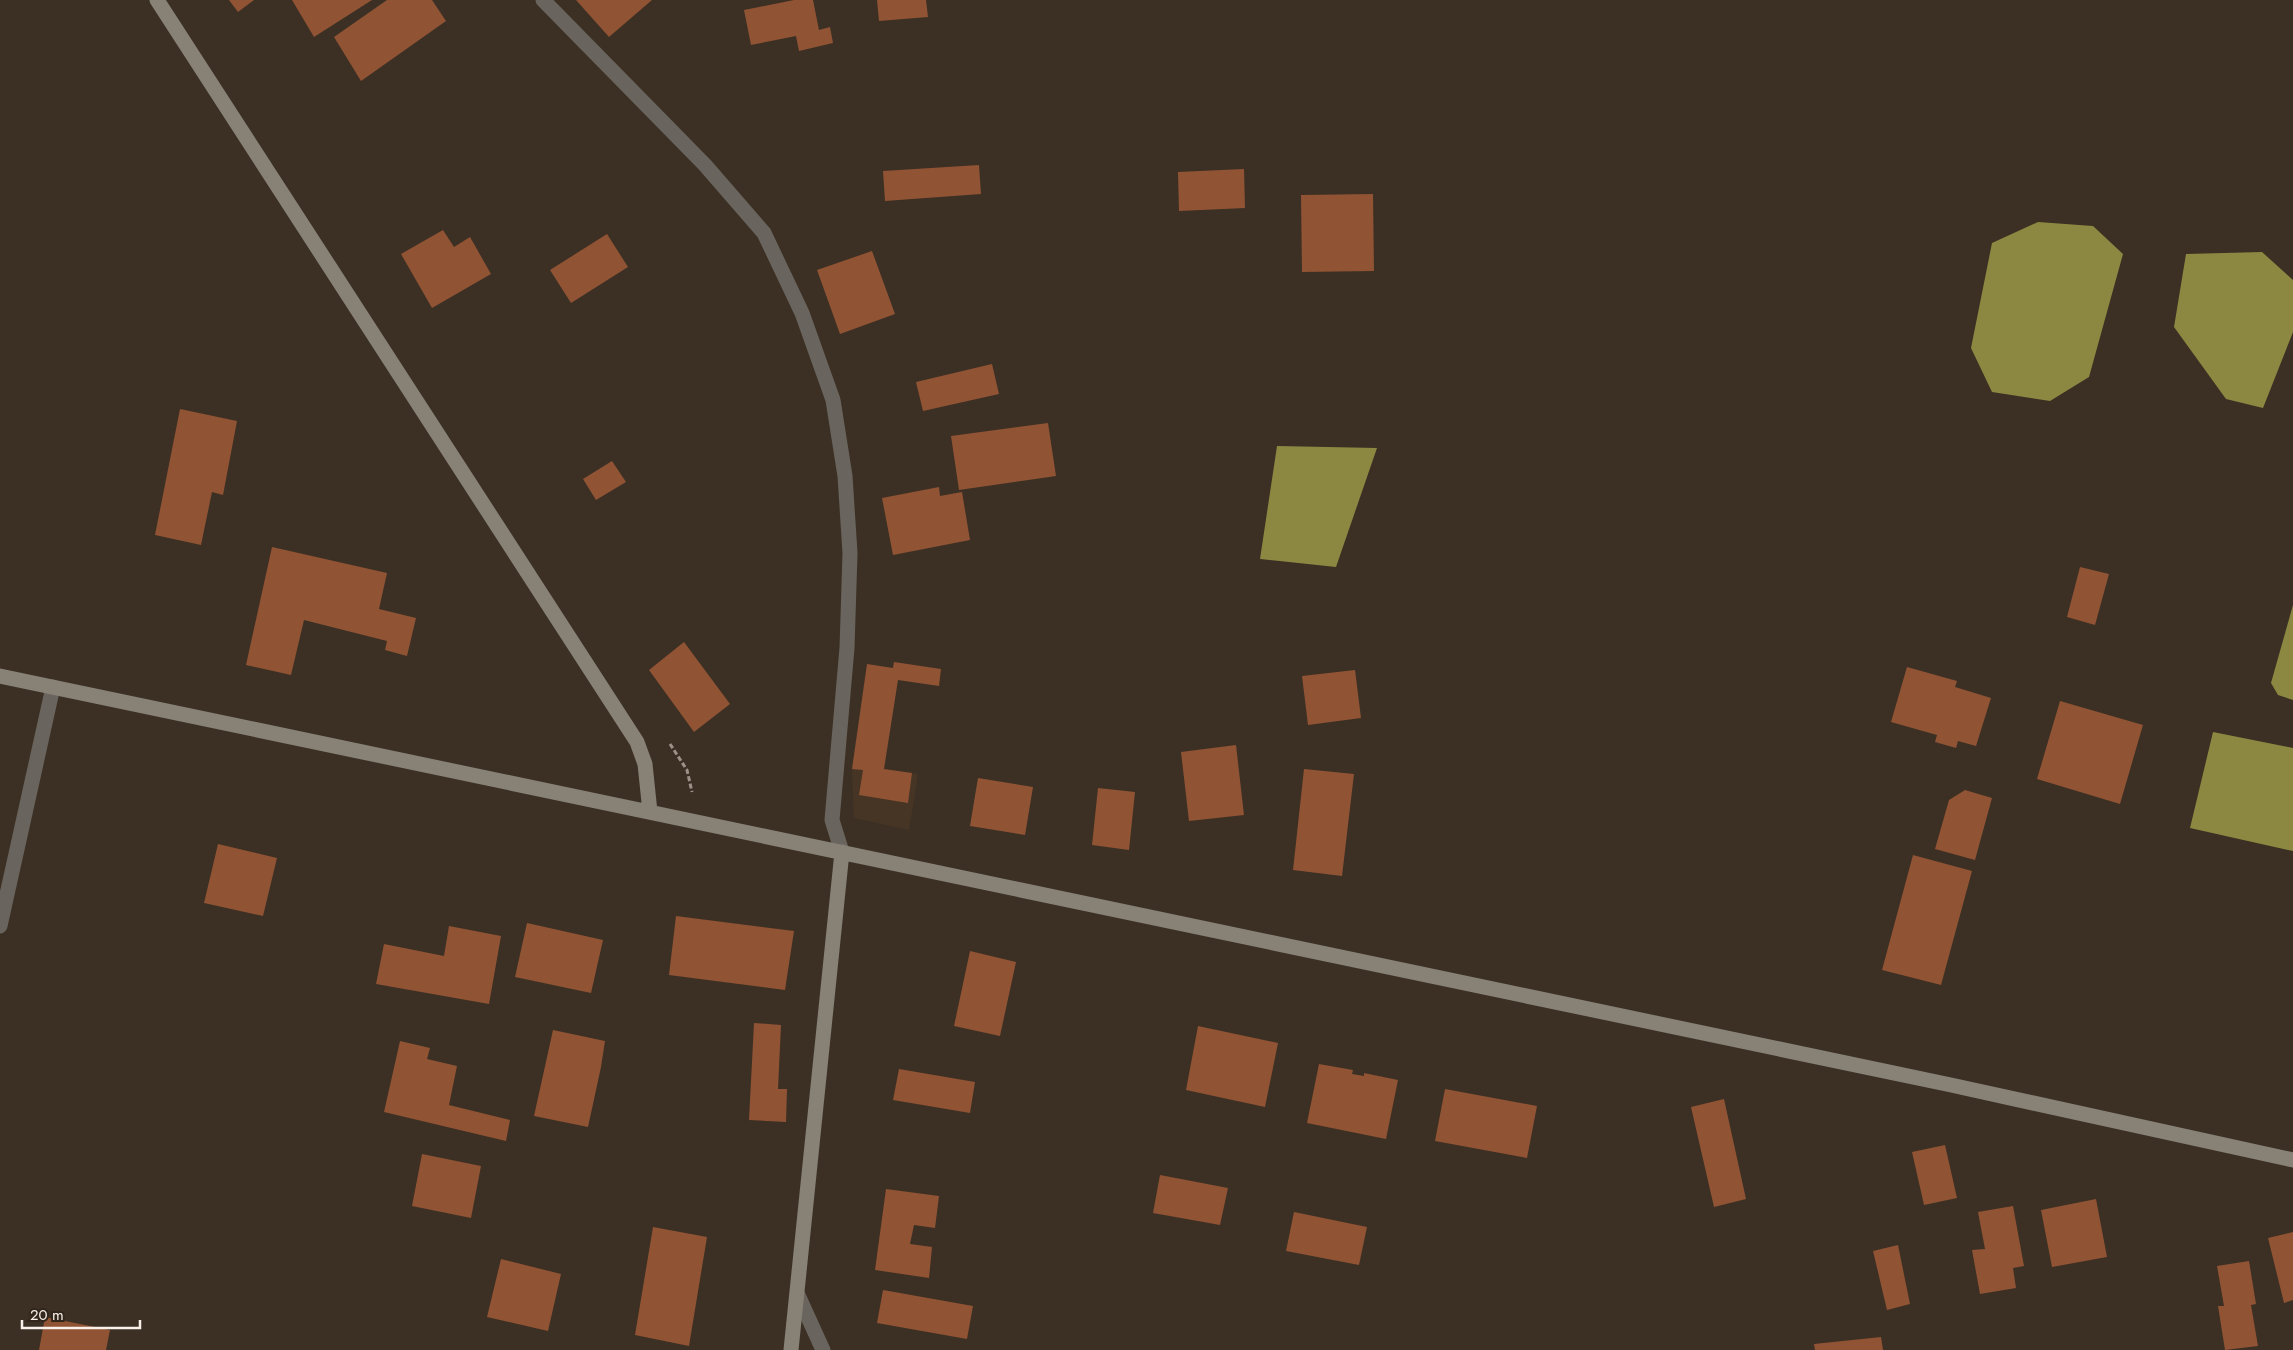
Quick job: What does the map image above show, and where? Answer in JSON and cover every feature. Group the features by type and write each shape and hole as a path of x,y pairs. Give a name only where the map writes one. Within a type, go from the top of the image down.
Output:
{"street":[{"path":"157,0 637,742 645,764 650,812"},
{"path":"543,0 705,165 764,233 802,313 833,400 845,476 850,553 847,648 832,820 842,852 791,1350"},
{"path":"0,676 1960,1087 2293,1160"},
{"path":"0,926 53,687"},
{"path":"798,1295 823,1350"}],"shaded area":[{"path":"2038,222 2093,226 2123,254 2089,377 2050,401 1992,392 1971,348 1992,243"},
{"path":"2262,252 2293,280 2293,332 2263,408 2226,399 2174,327 2186,254"},
{"path":"1277,446 1377,448 1336,567 1260,559"},
{"path":"2293,605 2293,700 2278,695 2271,683"},
{"path":"2213,732 2293,748 2293,851 2190,828"},
{"path":"852,769 884,769 918,774 909,830 854,818"}],"building":[{"path":"229,0 254,0 238,12"},
{"path":"292,0 372,0 314,37"},
{"path":"387,0 432,0 446,21 361,81 334,37"},
{"path":"576,0 652,0 609,37"},
{"path":"794,0 813,0 819,30 830,27 833,43 799,51 796,36 751,45 744,10"},
{"path":"877,0 926,0 928,17 879,21"},
{"path":"979,165 981,194 885,201 883,171"},
{"path":"1244,169 1245,208 1179,211 1178,172"},
{"path":"1373,194 1374,271 1302,272 1301,195"},
{"path":"443,230 454,247 470,237 491,274 432,308 401,254"},
{"path":"607,234 628,267 571,303 550,270"},
{"path":"872,251 895,314 840,334 817,270"},
{"path":"992,364 999,394 923,411 916,382"},
{"path":"180,409 237,421 223,495 212,492 201,545 155,535"},
{"path":"1048,423 1056,476 959,490 951,436"},
{"path":"612,461 626,482 596,500 583,479"},
{"path":"939,487 940,496 962,492 970,540 893,555 882,498"},
{"path":"272,547 387,573 379,609 416,618 407,656 385,650 387,641 304,620 291,675 246,665"},
{"path":"2080,567 2109,574 2095,625 2067,617"},
{"path":"684,642 730,704 694,732 649,670"},
{"path":"894,662 941,669 939,686 898,680 884,769 912,773 908,803 859,795 863,770 852,769 867,664 893,668"},
{"path":"1907,667 1957,681 1955,687 1991,698 1976,746 1958,741 1956,748 1935,742 1937,735 1891,722"},
{"path":"1355,670 1361,718 1308,725 1302,676"},
{"path":"2060,701 2143,725 2120,804 2037,779"},
{"path":"1236,745 1244,815 1189,821 1181,752"},
{"path":"1304,769 1354,774 1342,876 1293,870"},
{"path":"978,778 1033,787 1025,835 970,826"},
{"path":"1098,788 1135,792 1129,850 1092,845"},
{"path":"1965,790 1992,798 1975,860 1935,849 1949,800"},
{"path":"218,844 277,858 263,916 204,903"},
{"path":"1913,855 1972,871 1941,985 1882,970"},
{"path":"676,916 794,931 785,990 669,975"},
{"path":"527,923 603,940 591,993 515,977"},
{"path":"449,926 501,936 489,1004 376,984 384,944 444,956"},
{"path":"970,951 1016,962 1000,1036 954,1026"},
{"path":"754,1023 781,1025 778,1089 787,1089 786,1122 749,1120"},
{"path":"1198,1026 1278,1043 1265,1107 1186,1090"},
{"path":"553,1030 605,1041 588,1127 534,1116"},
{"path":"400,1041 430,1048 427,1059 457,1066 449,1105 510,1120 506,1141 384,1112"},
{"path":"1319,1064 1353,1070 1352,1074 1364,1076 1364,1073 1398,1080 1386,1139 1307,1123"},
{"path":"899,1069 975,1082 970,1113 893,1100"},
{"path":"1445,1089 1537,1106 1527,1158 1435,1141"},
{"path":"1724,1099 1746,1199 1714,1207 1691,1107"},
{"path":"1945,1145 1957,1198 1924,1205 1912,1152"},
{"path":"422,1154 481,1166 471,1218 412,1206"},
{"path":"1160,1175 1228,1188 1220,1225 1153,1213"},
{"path":"886,1189 939,1196 935,1228 914,1225 910,1244 932,1247 929,1278 875,1270"},
{"path":"2096,1199 2107,1257 2052,1267 2041,1210"},
{"path":"2013,1206 2024,1266 2013,1268 2016,1288 1980,1294 1972,1250 1985,1249 1978,1212"},
{"path":"1294,1212 1367,1227 1359,1265 1286,1251"},
{"path":"653,1227 707,1237 689,1346 635,1335"},
{"path":"2293,1232 2293,1300 2284,1303 2268,1238"},
{"path":"1898,1245 1910,1304 1887,1310 1873,1251"},
{"path":"501,1259 561,1274 548,1331 487,1317"},
{"path":"2249,1261 2256,1304 2251,1305 2258,1346 2225,1350 2218,1306 2224,1306 2217,1266"},
{"path":"883,1290 973,1306 967,1339 877,1323"},
{"path":"45,1317 110,1330 106,1350 39,1350"},
{"path":"1881,1337 1883,1350 1815,1350 1814,1344"}]}
